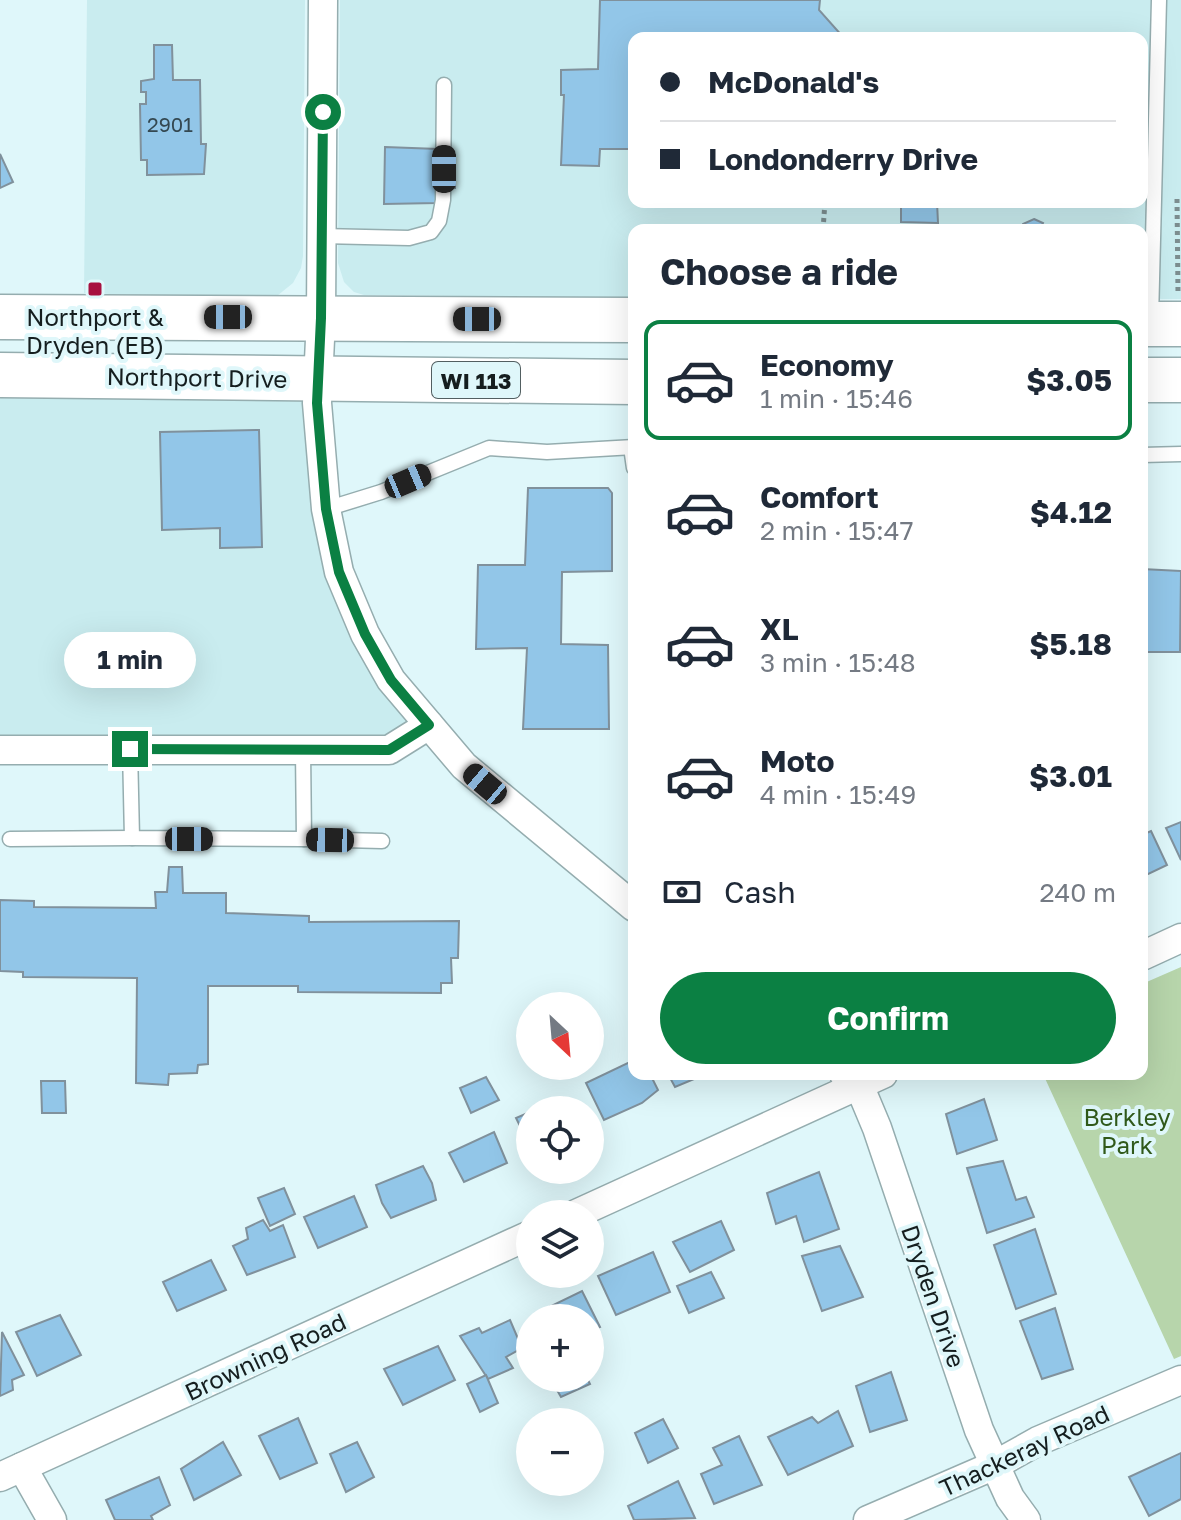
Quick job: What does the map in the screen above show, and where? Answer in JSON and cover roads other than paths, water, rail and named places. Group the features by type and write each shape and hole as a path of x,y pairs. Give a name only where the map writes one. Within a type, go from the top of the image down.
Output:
{"main road":[{"path":"0,317 628,320"},
{"name":"Northport Drive","path":"0,375 628,382"},
{"path":"1148,380 1181,380"}],"street":[{"path":"323,0 321,318 317,403 326,509 339,572 365,634 391,680 464,766 628,902"},
{"path":"0,750 389,750 429,725"},
{"path":"1148,953 1181,938"},
{"path":"604,1201 858,1080"},
{"name":"Dryden Drive","path":"863,1080 979,1430 1010,1498 1026,1520"},
{"name":"Browning Road","path":"11,1472 516,1241"},
{"name":"Thackeray Road","path":"868,1520 995,1465 1038,1441 1181,1380"},
{"path":"11,1472 52,1520"}],"lane":[{"path":"1154,326 1159,0"},
{"path":"321,236 409,238 431,232 443,210 444,85"},
{"path":"326,509 381,492 489,448 547,452 628,447"},
{"path":"1148,455 1181,454"},
{"path":"130,749 132,838"},
{"path":"303,750 304,839"},
{"path":"10,839 382,841"}],"place":[{"name":"Northport & Dryden (EB)","path":"95,289"}],"park label":[{"name":"Berkley Park","path":"1127,1130"}]}
